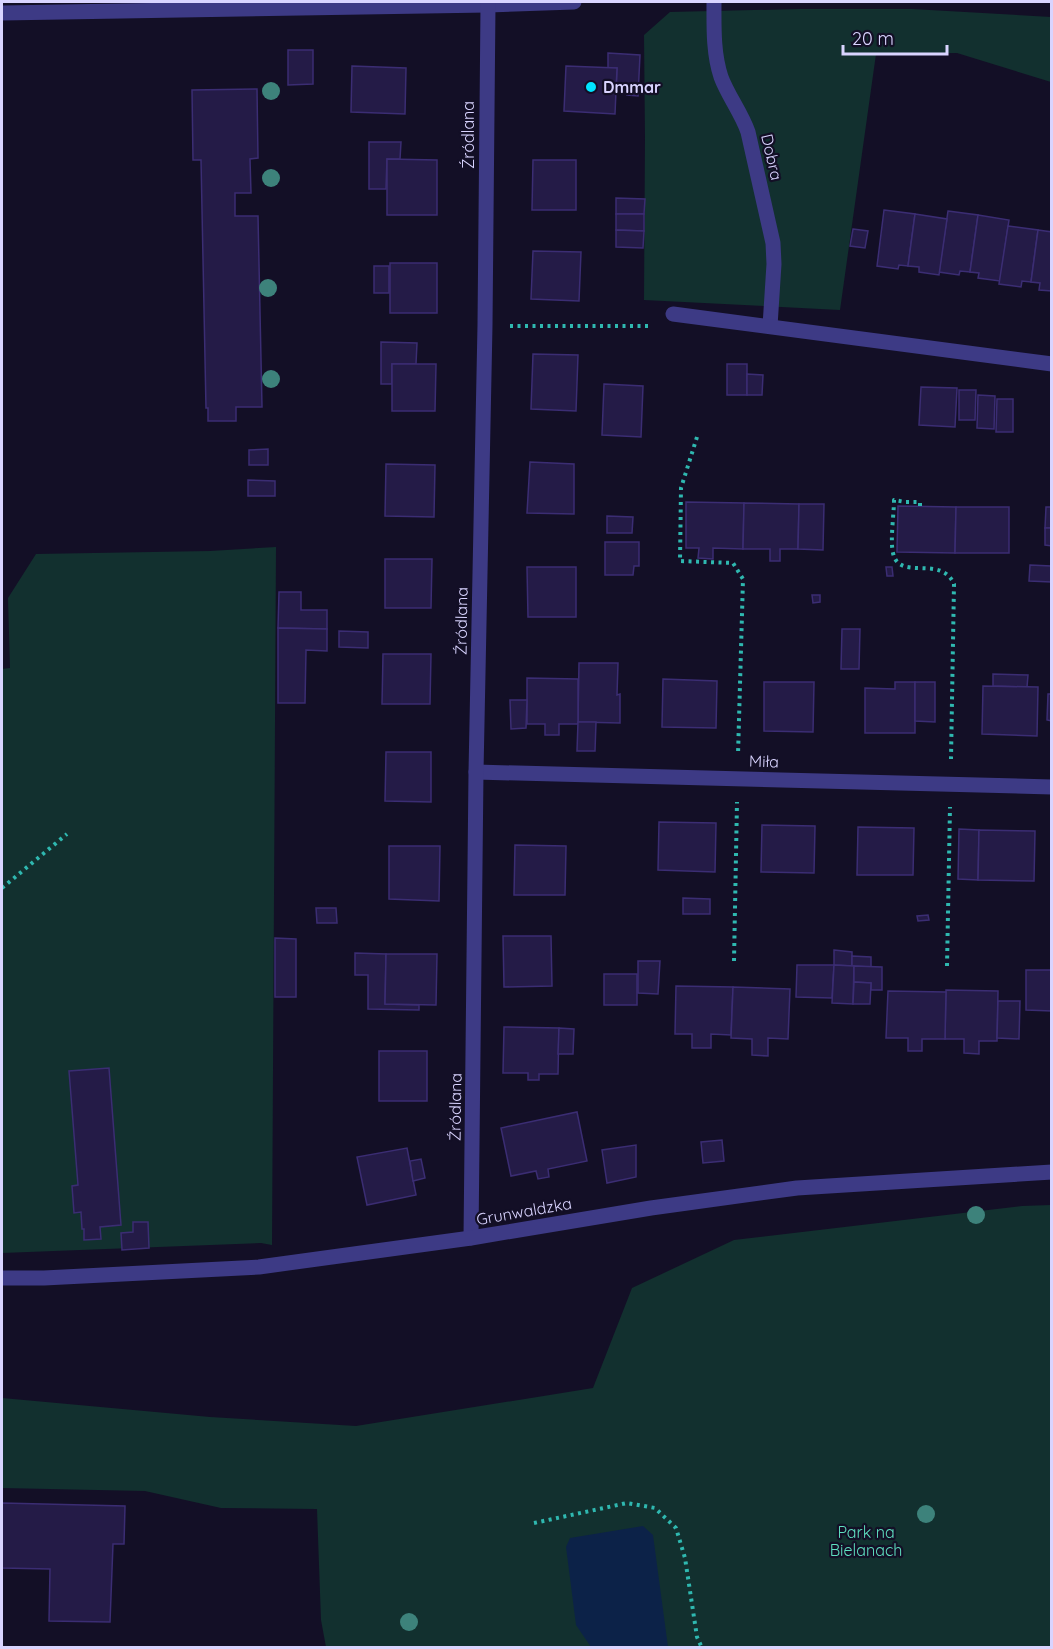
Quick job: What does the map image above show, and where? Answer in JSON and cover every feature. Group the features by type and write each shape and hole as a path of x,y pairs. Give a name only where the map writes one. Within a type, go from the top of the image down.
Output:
{"street":[{"path":"2,14 574,2"},
{"name":"Dobra","path":"714,2 718,65 725,87 744,120 748,132 773,243 770,326"},
{"name":"Źródlana","path":"471,1238 488,5"},
{"path":"668,320 770,326 1052,364"},
{"name":"Miła","path":"476,772 1052,787"},
{"name":"Grunwaldzka","path":"2,1278 259,1267 471,1238 651,1208 797,1188 1052,1172"}],"path":[{"path":"485,325 668,320"},
{"path":"697,436 681,488 680,561 733,563 743,579 738,761"},
{"path":"920,506 920,502 894,500 893,554 899,564 905,567 945,571 954,584 951,765"},
{"path":"734,961 737,791"},
{"path":"946,966 950,804"},
{"path":"2,888 67,834"},
{"path":"534,1524 627,1503 655,1508 676,1528 686,1558 697,1637 702,1647"}],"green space":[{"path":"912,9 1051,17 1051,82 957,53 876,54 840,310 644,300 644,35 670,12"},
{"path":"276,547 272,1245 261,1243 2,1253 2,669 10,668 8,598 36,554 210,551"},
{"name":"Park na Bielanach","path":"1051,1205 1051,1647 326,1647 321,1620 317,1509 221,1508 145,1491 2,1488 2,1398 210,1417 356,1426 593,1388 632,1288 734,1240 1022,1206"}],"water":[{"path":"643,1526 653,1535 668,1647 591,1647 576,1625 566,1547 570,1538"}],"building":[{"path":"288,50 313,50 313,84 288,85"},
{"path":"608,53 640,55 638,96 616,91 617,68 608,68"},
{"path":"352,66 406,68 405,114 351,112"},
{"path":"566,66 617,68 615,114 564,111"},
{"path":"257,89 258,158 250,159 251,193 235,193 235,216 258,216 262,407 236,407 236,421 208,421 201,160 193,160 192,90"},
{"path":"369,142 401,142 400,159 387,159 386,189 369,189"},
{"path":"387,159 437,160 437,215 387,215"},
{"path":"533,160 576,160 576,210 532,210"},
{"path":"616,198 645,199 644,214 616,214"},
{"path":"884,210 915,214 908,266 899,265 898,269 877,266"},
{"path":"948,211 978,215 970,272 960,271 959,275 939,272"},
{"path":"616,214 644,214 644,231 616,230"},
{"path":"915,214 947,219 939,275 919,272 919,267 908,266"},
{"path":"978,215 1009,220 1000,281 978,278 979,273 970,272"},
{"path":"1008,226 1038,230 1031,282 1022,281 1021,287 999,284"},
{"path":"853,229 868,231 865,248 850,246"},
{"path":"616,230 644,231 643,248 616,247"},
{"path":"1038,230 1052,232 1052,291 1039,290 1040,283 1031,282"},
{"path":"533,251 581,252 579,301 531,299"},
{"path":"390,263 437,263 437,313 390,313"},
{"path":"374,266 389,266 389,293 374,293"},
{"path":"381,342 417,343 416,364 392,364 392,384 381,384"},
{"path":"533,354 578,355 576,411 531,409"},
{"path":"392,364 436,364 435,411 392,411"},
{"path":"727,364 747,364 747,395 727,395"},
{"path":"747,374 763,375 762,395 747,395"},
{"path":"604,384 643,386 641,437 602,435"},
{"path":"921,387 957,388 955,427 919,425"},
{"path":"959,390 976,390 975,420 959,420"},
{"path":"978,395 995,396 994,429 977,428"},
{"path":"997,399 1013,399 1013,432 996,432"},
{"path":"268,449 268,465 249,465 249,450"},
{"path":"530,462 574,464 574,514 527,513"},
{"path":"386,464 435,465 434,517 385,516"},
{"path":"248,480 275,481 275,496 248,496"},
{"path":"686,502 744,503 743,549 713,548 713,559 698,558 699,548 686,548"},
{"path":"744,503 799,504 798,549 780,549 780,561 770,561 770,549 743,549"},
{"path":"799,504 824,504 823,550 798,549"},
{"path":"898,506 956,507 955,553 897,552"},
{"path":"956,507 1009,507 1009,553 955,553"},
{"path":"1046,507 1052,507 1052,528 1045,528"},
{"path":"607,516 633,517 632,533 607,533"},
{"path":"1045,528 1052,528 1052,546 1045,545"},
{"path":"605,542 639,542 639,566 634,566 633,575 605,575"},
{"path":"385,559 432,559 431,608 385,608"},
{"path":"1030,565 1051,566 1051,582 1029,581"},
{"path":"527,567 576,567 576,617 528,617"},
{"path":"886,567 892,567 893,576 887,576"},
{"path":"279,592 301,592 301,610 327,610 327,629 278,628"},
{"path":"812,595 820,595 820,602 813,603"},
{"path":"278,628 327,629 327,651 306,650 305,703 278,703"},
{"path":"842,629 860,629 859,669 841,669"},
{"path":"339,631 368,632 368,648 339,647"},
{"path":"383,654 431,654 430,704 382,704"},
{"path":"579,663 618,663 617,695 620,694 620,723 578,722"},
{"path":"993,674 1028,675 1027,687 993,686"},
{"path":"527,678 578,679 578,724 559,724 559,735 545,735 545,724 527,724"},
{"path":"663,679 717,681 716,728 662,727"},
{"path":"764,682 814,682 813,732 764,731"},
{"path":"895,682 915,682 915,733 865,733 865,688 895,689"},
{"path":"915,682 935,682 935,722 915,721"},
{"path":"983,686 1038,687 1037,736 982,734"},
{"path":"1048,694 1052,694 1052,721 1047,720"},
{"path":"510,700 527,700 526,728 511,729"},
{"path":"578,722 596,722 595,751 577,751"},
{"path":"386,752 431,752 431,802 385,801"},
{"path":"659,822 716,823 715,872 658,870"},
{"path":"762,825 815,826 814,873 761,872"},
{"path":"858,827 914,828 913,875 857,875"},
{"path":"959,829 979,830 978,880 958,879"},
{"path":"979,830 1035,831 1034,881 978,880"},
{"path":"515,845 566,846 565,895 514,895"},
{"path":"389,846 440,846 439,901 389,899"},
{"path":"683,898 710,899 710,914 683,914"},
{"path":"316,908 336,908 337,923 317,923"},
{"path":"928,915 929,920 918,921 917,916"},
{"path":"503,936 551,936 552,986 504,987"},
{"path":"275,938 296,939 296,997 275,997"},
{"path":"834,950 852,952 852,966 834,965"},
{"path":"355,953 386,954 385,1004 419,1005 419,1010 368,1009 368,975 355,975"},
{"path":"386,954 437,954 436,1005 385,1004"},
{"path":"852,956 871,957 871,967 852,966"},
{"path":"638,961 660,961 658,994 638,993"},
{"path":"797,965 834,965 832,998 796,997"},
{"path":"834,965 854,966 853,1004 832,1003"},
{"path":"854,966 882,967 882,990 871,990 871,983 854,982"},
{"path":"1026,970 1052,970 1052,1011 1026,1010"},
{"path":"604,974 637,974 637,1005 604,1005"},
{"path":"854,982 871,983 870,1004 853,1004"},
{"path":"676,986 733,987 731,1035 711,1034 711,1048 692,1048 692,1034 675,1034"},
{"path":"733,987 790,989 788,1039 768,1038 768,1056 752,1055 752,1039 731,1038"},
{"path":"946,990 998,991 997,1041 979,1041 979,1054 964,1053 964,1039 945,1039"},
{"path":"888,991 946,992 945,1039 922,1039 922,1051 908,1051 908,1038 886,1038"},
{"path":"998,1001 1020,1001 1019,1039 997,1038"},
{"path":"504,1027 559,1028 558,1074 539,1074 539,1080 528,1080 528,1073 503,1073"},
{"path":"559,1028 574,1029 573,1054 558,1054"},
{"path":"379,1051 427,1051 427,1101 379,1101"},
{"path":"109,1068 121,1225 100,1227 101,1239 84,1240 81,1212 74,1213 72,1186 78,1185 69,1071"},
{"path":"577,1112 587,1161 548,1169 549,1177 538,1179 536,1171 511,1176 501,1128"},
{"path":"722,1140 724,1161 703,1163 701,1142"},
{"path":"636,1145 636,1177 607,1183 602,1150"},
{"path":"407,1148 416,1195 367,1205 357,1157"},
{"path":"421,1159 425,1178 413,1181 410,1161"},
{"path":"133,1222 148,1222 149,1248 122,1250 121,1233 133,1232"},
{"path":"2,1503 125,1506 124,1544 113,1544 110,1622 49,1621 50,1569 2,1568"}],"place":[{"name":"Dmmar","path":"591,87"}]}
